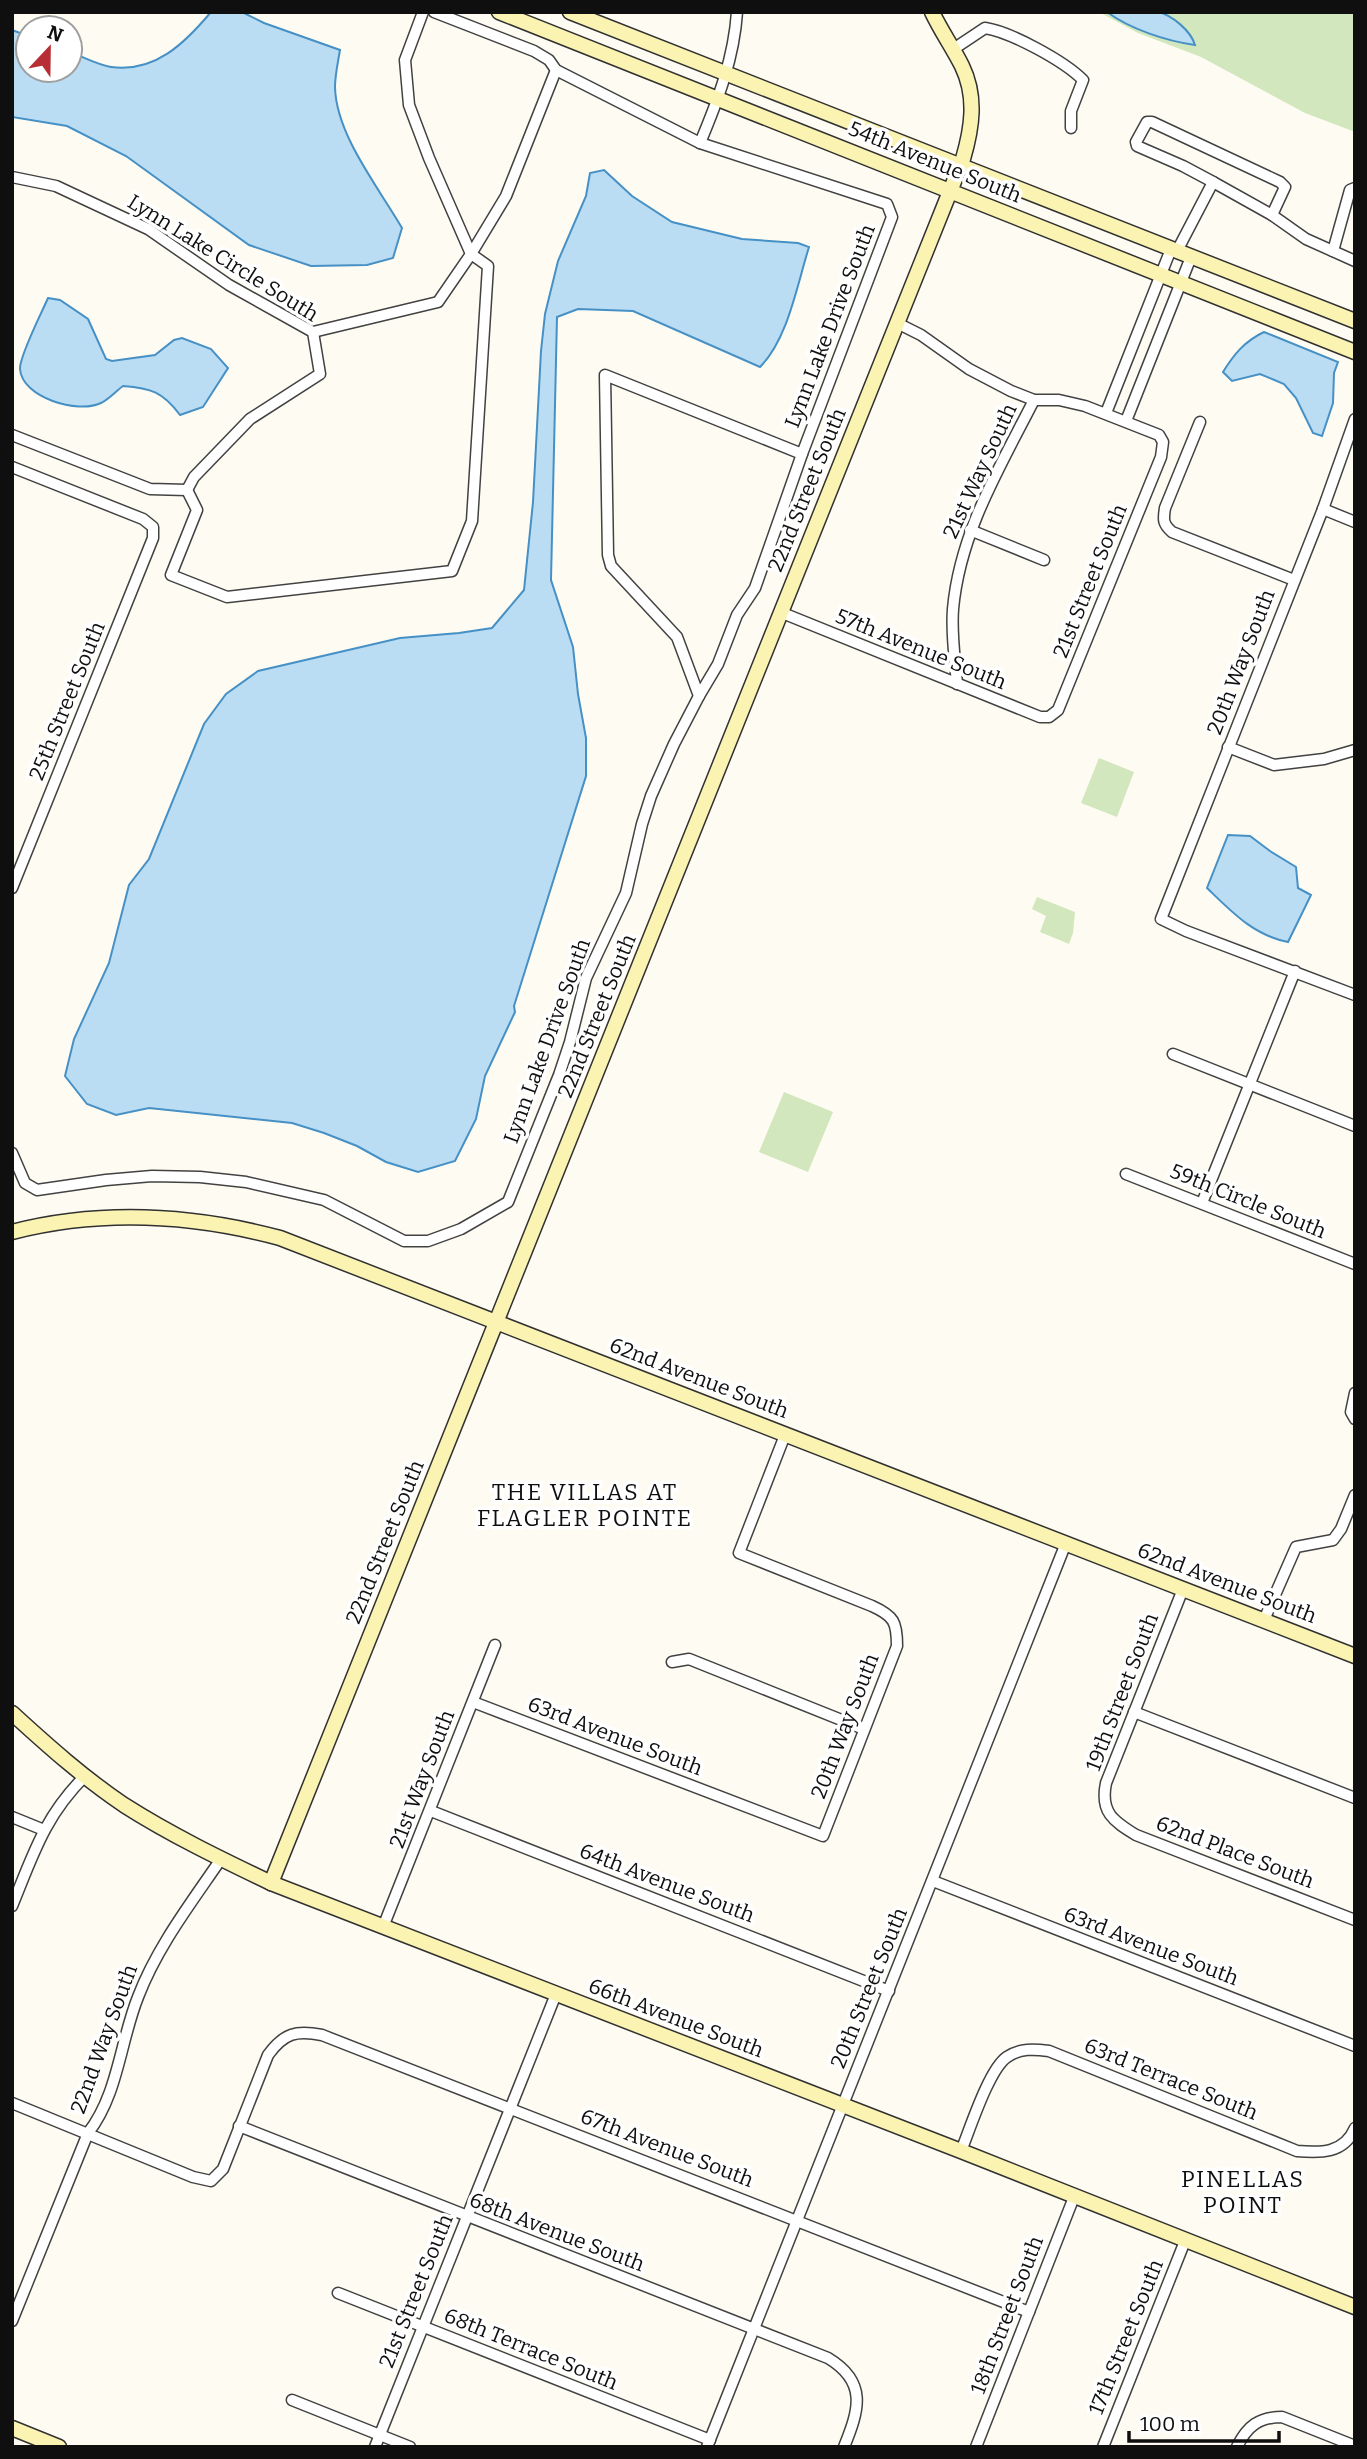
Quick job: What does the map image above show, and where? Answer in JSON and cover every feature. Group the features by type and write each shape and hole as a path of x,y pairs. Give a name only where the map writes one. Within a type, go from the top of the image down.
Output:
{"street":[{"path":"12,435 150,489 187,490 197,510 171,575 227,597 452,571 472,521 488,265 471,254 409,105 405,60 423,12"},
{"path":"434,12 534,51 549,60 556,70 700,143 726,75 736,37 737,12"},
{"name":"54th Avenue South","path":"499,12 1355,352"},
{"name":"54th Avenue South","path":"569,12 1355,321"},
{"name":"22nd Street South","path":"271,1883 960,165 970,131 972,101 964,70 933,12"},
{"path":"952,50 985,28 1035,48 1075,71 1083,80 1071,111 1071,128"},
{"path":"313,332 438,302 506,196 556,70"},
{"path":"1272,215 1285,187 1280,182 1147,122 1136,142 1138,146 1213,182 1272,215 1306,239 1355,261"},
{"name":"Lynn Lake Drive South","path":"12,1153 25,1183 37,1190 106,1180 152,1177 200,1177 246,1182 324,1200 404,1241 414,1242 428,1241 461,1229 508,1202 559,1075 586,978 626,893 651,796 699,696 677,637 611,566 608,555 605,375 802,454 892,217 887,204 700,143"},
{"name":"Lynn Lake Circle South","path":"12,177 56,186 148,229 229,285 313,332 320,374 250,419 194,477 187,490"},
{"path":"1106,413 1160,275 1179,252 1213,182"},
{"path":"1333,251 1350,190 1355,188"},
{"path":"897,323 921,335 990,382 1034,400 1059,400 1126,421 1181,283 1179,252"},
{"name":"21st Way South","path":"957,684 953,611 961,558 995,475 1034,400"},
{"name":"20th Way South","path":"1295,971 1186,931 1161,919 1323,509 1355,419"},
{"name":"21st Street South","path":"1049,717 1058,710 1161,457 1163,442 1159,435 1126,421"},
{"path":"1200,422 1165,508 1163,520 1166,527 1172,532 1294,580"},
{"path":"699,696 718,664 737,615 755,588 802,454"},
{"name":"25th Street South","path":"12,467 143,519 153,527 153,538 17,864 12,888"},
{"path":"1323,509 1355,522"},
{"path":"971,530 1044,560"},
{"name":"57th Avenue South","path":"780,611 1040,717 1049,717"},
{"path":"1228,747 1274,765 1324,759 1355,750"},
{"path":"1202,1203 1295,971 1355,995"},
{"path":"1173,1055 1355,1126"},
{"name":"59th Circle South","path":"1126,1174 1355,1264"},
{"name":"62nd Avenue South","path":"12,1232 77,1220 154,1216 237,1227 314,1250 1355,1656"},
{"path":"1355,1394 1351,1412 1355,1419"},
{"name":"20th Way South","path":"785,1435 739,1553 889,1614 897,1628 897,1646 823,1836"},
{"path":"1264,1620 1296,1547 1333,1541 1355,1495"},
{"name":"20th Street South","path":"708,2443 1066,1543"},
{"name":"19th Street South","path":"1107,1811 1103,1797 1106,1783 1183,1589"},
{"name":"21st Way South","path":"383,1927 495,1645"},
{"path":"672,1662 689,1659 864,1728"},
{"name":"63rd Avenue South","path":"472,1702 823,1836"},
{"path":"1134,1712 1355,1798"},
{"name":"66th Avenue South","path":"12,1713 85,1776 125,1805 221,1859 271,1883 1355,2307"},
{"path":"12,1906 44,1829 64,1797 85,1776"},
{"name":"64th Avenue South","path":"430,1811 889,1991"},
{"name":"62nd Place South","path":"1107,1811 1116,1823 1136,1835 1355,1920"},
{"path":"12,1817 44,1829"},
{"name":"22nd Way South","path":"12,2321 88,2133 100,2118 114,2081 137,1998 153,1963 221,1859"},
{"name":"63rd Avenue South","path":"933,1881 1355,2046"},
{"name":"21st Street South","path":"375,2447 556,1994"},
{"name":"67th Avenue South","path":"239,2126 268,2055 276,2045 290,2035 303,2032 322,2035 1029,2312"},
{"name":"63rd Terrace South","path":"961,2151 994,2072 1005,2058 1020,2050 1034,2049 1049,2050 1297,2151 1322,2153 1337,2148 1355,2128"},
{"path":"12,2103 193,2177 211,2181 223,2169 239,2126"},
{"name":"68th Avenue South","path":"239,2126 828,2358 842,2367 854,2382 858,2397 856,2417 844,2447"},
{"name":"18th Street South","path":"976,2447 1074,2197"},
{"name":"17th Street South","path":"1103,2447 1185,2241"},
{"name":"68th Terrace South","path":"338,2293 708,2443"},
{"path":"292,2400 410,2447"},
{"path":"1237,2447 1248,2428 1271,2417 1282,2417 1355,2446"},
{"path":"12,2428 59,2447"}],"green space":[{"path":"1099,12 1355,12 1355,132 1305,113 1201,57 1138,33"},
{"path":"1099,758 1134,772 1117,817 1081,803"},
{"path":"1037,897 1075,912 1069,944 1040,932 1046,916 1032,909"},
{"path":"784,1092 833,1112 808,1172 759,1152"}],"water":[{"path":"211,12 242,12 264,23 340,50 335,82 337,105 360,160 402,228 393,258 367,265 311,266 249,245 126,156 67,126 12,117 12,30 14,84 84,84 84,58 111,67 142,65 168,53 191,35"},
{"path":"1107,12 1158,12 1175,20 1185,29 1195,45 1149,33 1126,24"},
{"path":"604,170 632,196 672,222 742,239 798,243 809,247 785,327 770,355 760,367 633,311 578,309 557,317 551,580 573,647 586,738 586,776 514,1006 515,1012 485,1076 476,1119 455,1161 418,1172 386,1162 357,1146 324,1133 292,1123 149,1108 116,1115 87,1104 65,1076 74,1039 109,963 129,885 149,859 204,724 226,694 258,671 400,638 492,628 524,590 533,502 545,314 558,261 586,196 590,173"},
{"path":"48,298 60,300 88,319 106,359 112,361 155,355 174,340 182,338 211,349 228,368 203,407 180,415 162,396 133,387 123,386 101,403 91,406 66,405 53,401 30,388 20,369 27,345"},
{"path":"1264,332 1338,362 1334,373 1333,403 1322,436 1313,433 1296,398 1284,384 1260,374 1232,381 1223,372 1241,349"},
{"path":"1228,835 1250,836 1296,867 1298,888 1311,895 1288,942 1275,939 1254,928 1234,914 1207,888"}],"district":[{"name":"THE VILLAS AT FLAGLER POINTE","path":"585,1505"},
{"name":"PINELLAS POINT","path":"1243,2192"}]}
